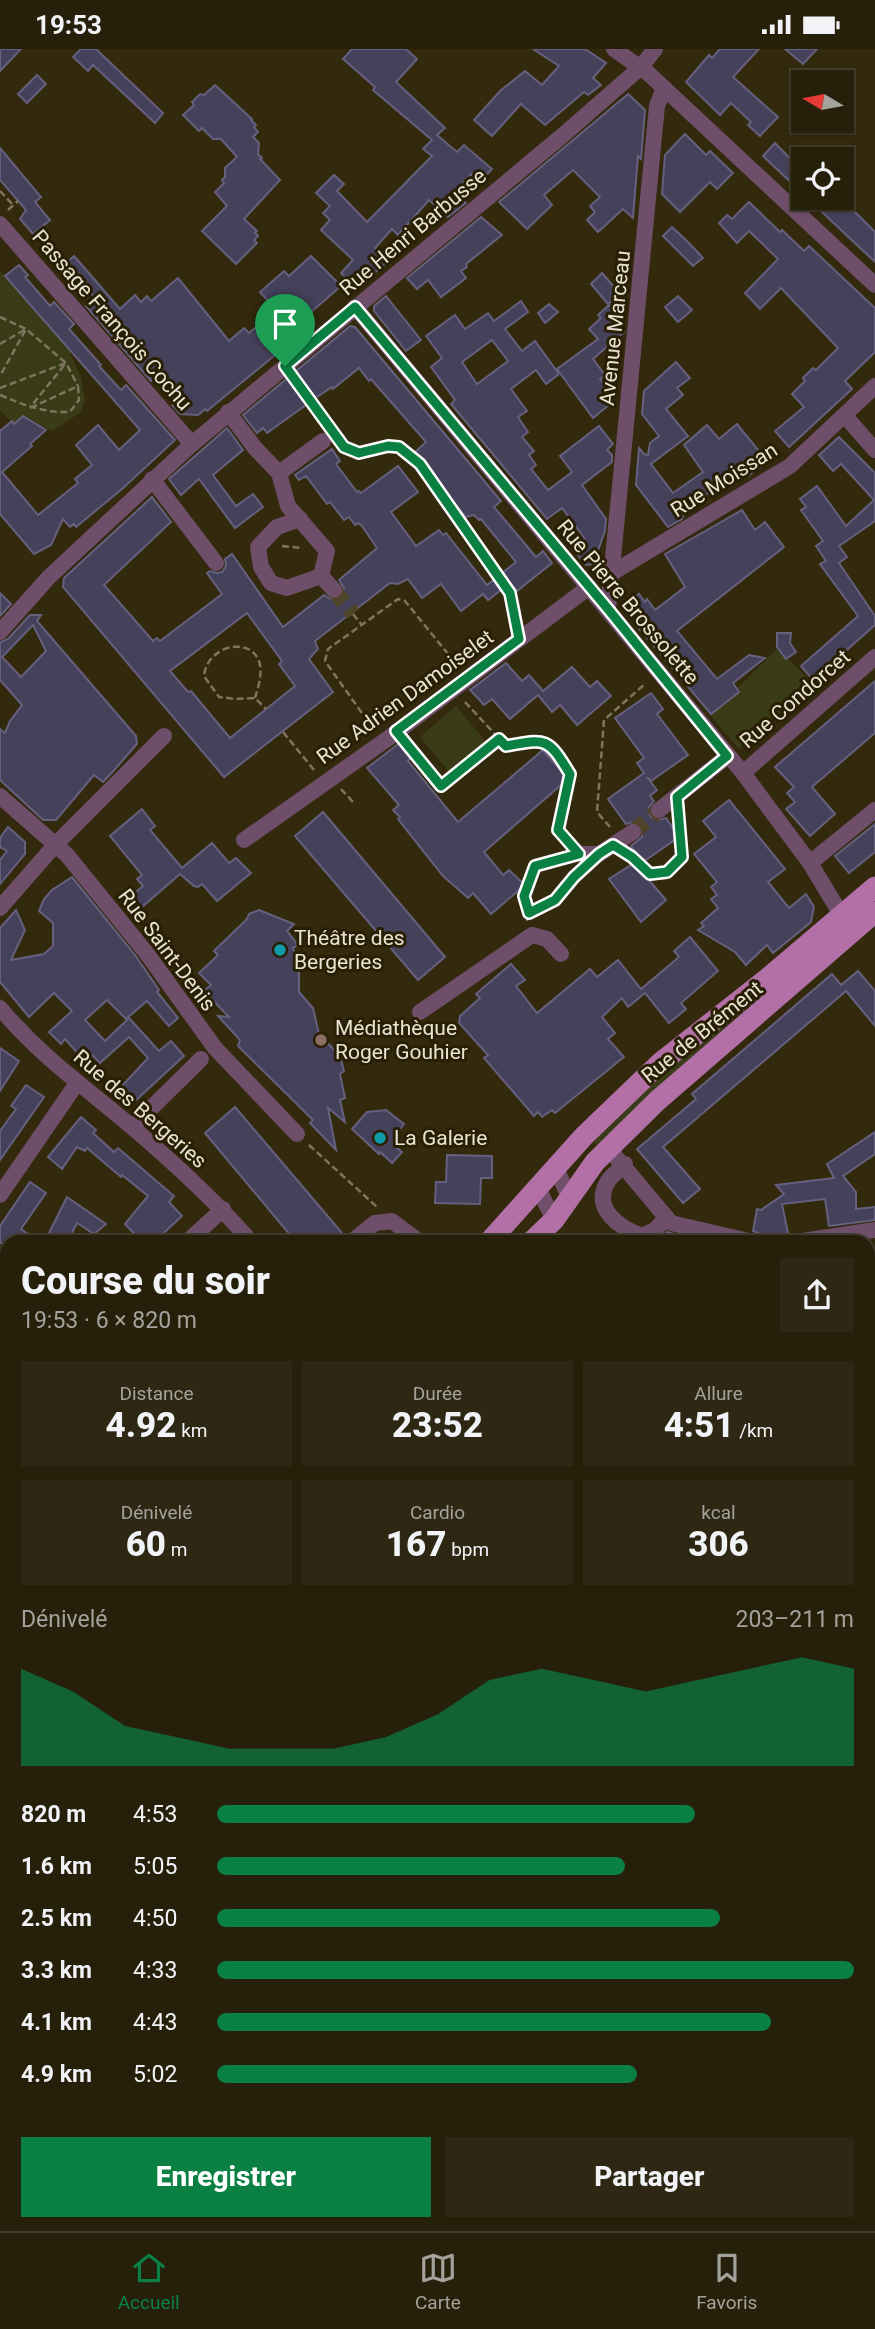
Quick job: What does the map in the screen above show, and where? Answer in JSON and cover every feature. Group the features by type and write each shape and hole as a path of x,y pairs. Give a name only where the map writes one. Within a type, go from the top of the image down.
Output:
{"main road":[{"name":"Rue de Brément","path":"495,1235 555,1166 660,1063 768,978 875,887"},
{"name":"Rue de Brément","path":"538,1235 554,1220 595,1162 657,1101 870,916"}],"street":[{"path":"614,49 641,67 875,285"},
{"name":"Rue Henri Barbusse","path":"0,632 49,577 152,479 228,412 562,136 641,67 656,49"},
{"name":"Avenue Marceau","path":"612,573 657,106 664,88"},
{"name":"Passage François Cochu","path":"3,217 192,444"},
{"name":"Rue Pierre Brossolette","path":"355,307 743,773 810,863 842,916"},
{"name":"Rue Moissan","path":"612,573 790,466 875,386"},
{"path":"228,412 255,448 279,473 288,506 327,551 321,576"},
{"path":"845,416 875,450"},
{"path":"279,473 323,441"},
{"path":"152,479 216,563"},
{"path":"300,519 276,527 258,547 261,567 271,583 287,588 321,576"},
{"path":"608,609 612,573"},
{"path":"321,576 334,590"},
{"name":"Rue Adrien Damoiselet","path":"244,840 383,741 589,587"},
{"name":"Rue Condorcet","path":"743,773 875,657"},
{"path":"0,908 57,844 164,736"},
{"path":"659,810 727,756"},
{"name":"Rue Saint-Denis","path":"0,796 57,844 148,955 215,1048 297,1134"},
{"path":"810,863 875,810"},
{"path":"579,854 616,843"},
{"path":"842,916 870,916"},
{"path":"420,1012 531,935 547,939 561,954"},
{"name":"Rue des Bergeries","path":"0,1008 24,1037 132,1127 223,1209 245,1235"},
{"path":"132,1127 201,1059"},
{"path":"0,1195 77,1083"},
{"path":"609,1149 625,1164 671,1223 723,1235"},
{"path":"625,1164 608,1181 603,1195 612,1220 623,1229 639,1235"},
{"path":"555,1166 569,1197"},
{"path":"537,1186 554,1220"},
{"path":"195,1235 223,1209"},
{"path":"644,1235 655,1230 666,1218"},
{"path":"360,1235 375,1223 397,1224 411,1235"},
{"path":"842,1235 875,1230"}],"path":[{"path":"0,191 13,205"},
{"path":"3,217 18,201"},
{"path":"0,317 26,329 66,363 78,386 79,400 70,412 53,412 30,408 0,394"},
{"path":"0,344 26,329"},
{"path":"0,376 26,329"},
{"path":"0,388 66,363"},
{"path":"30,408 66,363"},
{"path":"285,366 344,447 359,453 388,446 399,447 420,464 510,593 519,639"},
{"path":"30,408 78,386"},
{"path":"261,544 327,551"},
{"path":"383,741 326,661 328,649 398,599 405,601 467,678"},
{"path":"353,614 362,625"},
{"path":"255,698 261,669 258,659 248,649 234,646 212,654 205,666 204,676 219,697 255,698 266,709"},
{"path":"659,671 604,720 597,812 616,843 650,874 667,872 682,857 677,797"},
{"path":"453,689 506,746 538,740 554,748 570,774 558,830 579,854 535,866 524,896 529,913 521,943"},
{"path":"396,731 441,786 499,739"},
{"path":"283,732 325,783"},
{"path":"529,913 555,900 574,877 616,843"},
{"path":"297,1134 397,1224"}],"green space":[{"path":"0,271 68,348 81,378 85,399 81,412 52,431 24,415 14,424 0,410"},
{"path":"778,648 813,684 739,749 710,715"},
{"path":"456,706 486,742 450,773 420,737"},
{"path":"821,946 678,1069 598,1147 590,1138 668,1062"}],"building":[{"path":"0,49 21,49 0,71"},
{"path":"81,49 96,49 163,113 155,123 93,65 88,71 73,57"},
{"path":"352,49 406,49 417,59 396,82 445,128 437,135 457,152 464,145 492,169 479,182 471,174 454,192 466,203 448,217 429,200 398,235 392,229 375,248 389,261 356,288 341,273 353,260 321,230 330,220 323,213 330,206 316,193 334,175 344,184 337,191 367,222 432,156 423,149 432,140 373,90 375,87 343,59"},
{"path":"533,49 585,49 606,63 593,78 601,85 588,95 584,92 545,125 521,104 492,136 474,120 500,91 525,71 542,85 559,66"},
{"path":"720,49 759,49 733,77 778,117 760,136 748,125 751,122 731,103 720,115 686,82 709,55 712,58"},
{"path":"785,49 817,49 803,64"},
{"path":"37,75 46,84 27,103 18,94"},
{"path":"215,85 252,119 258,132 253,137 259,143 260,159 280,180 244,219 257,231 255,233 258,236 254,240 257,243 236,264 202,231 227,206 215,192 224,183 222,180 225,177 225,168 237,157 221,139 213,139 202,128 199,131 183,115 194,105 192,102 200,94 204,95"},
{"path":"628,94 645,110 633,218 623,209 598,232 587,220 595,212 590,206 600,197 573,170 544,195 552,205 527,229 499,202"},
{"path":"685,134 706,155 710,151 733,173 717,189 710,182 680,212 662,194 665,155"},
{"path":"775,143 791,160 791,183 763,156"},
{"path":"0,148 41,197 35,202 50,220 33,234 20,219 26,210 0,180"},
{"path":"749,202 804,251 809,246 875,308 875,352 845,381 852,389 789,447 775,431 804,407 792,394 813,368 816,370 838,348 781,288 760,309 745,293 778,259 749,231 737,243 719,223 727,215 732,219"},
{"path":"820,210 853,210 875,232 875,262"},
{"path":"481,217 502,235 466,264 467,267 461,271 466,278 441,297 428,280 417,289 407,278"},
{"path":"672,227 703,258 693,266 663,236"},
{"path":"74,256 120,309 135,295 141,302 147,296 151,301 178,278 229,341 244,328 249,333 276,310 260,292 284,271 289,276 311,256 341,286 279,340 285,347 207,411 205,409 198,415 180,414 172,405 179,400 174,395 176,394 159,374 151,381 86,306 95,298 65,264"},
{"path":"19,265 28,275 25,277 50,306 54,302 74,324 69,329 101,365 99,366 121,390 126,385 175,440 76,527 74,524 70,527 63,519 51,545 34,554 0,514 0,431 23,416 46,430 2,472 38,515 78,483 75,479 92,465 76,445 98,425 119,450 140,430 5,276"},
{"path":"602,273 620,294 608,304 591,284"},
{"path":"386,296 421,340 406,351 374,311 374,306"},
{"path":"678,296 692,310 678,322 665,307"},
{"path":"521,301 528,312 505,329 522,351 535,341 559,374 546,384 536,370 511,389 527,411 518,417 528,432 522,437 534,451 529,455 536,465 531,469 548,490 572,472 560,456 599,426 613,444 607,450 612,455 612,462 582,485 606,519 605,531 593,564 586,565 573,549 585,539 562,508 547,519 451,404 455,400 431,367 442,358 426,336 455,315 465,329 488,313 494,321","holes":["492,340 508,361 477,384 462,362"]},
{"path":"549,304 558,312 545,323 538,313"},
{"path":"609,305 624,323 620,326 624,332 593,359 605,375 600,379 609,391 603,396 610,404 593,418 557,369 598,339 589,329 601,318 598,315"},
{"path":"350,326 355,327 501,501 494,507 536,557 543,551 552,563 517,591 510,583 488,600 483,594 461,611 441,584 422,598 408,579 398,584 390,583 315,641 318,649 309,659 333,692 224,777 63,587 64,578 152,497 171,522 104,585 153,641 157,638 160,641 222,594 207,573 222,572 226,566 225,559 232,554 283,627 324,595 332,600 342,597 344,588 339,580 377,548 362,526 358,523 355,525 349,517 344,520 330,502 327,504 306,476 299,480 295,475 332,449 340,461 336,464 357,492 361,493 398,466 418,492 391,512 416,546 439,530 443,535 446,533 487,585 516,562 481,519 474,515 466,517 412,455 426,442 359,368 333,389 332,387 267,433 263,428 257,433 243,415","holes":["247,613 282,661 279,664 295,686 230,738 191,691 188,692 170,671"]},
{"path":"676,362 690,378 677,388 683,395 666,409 688,436 651,464 673,493 703,472 684,445 707,425 719,439 737,424 767,461 748,476 741,467 680,512 682,519 668,527 636,485 639,448 648,455 650,443 659,436 642,414 644,391"},
{"path":"227,428 243,450 213,475 236,506 253,494 263,507 235,528 199,479 181,495 169,479"},
{"path":"839,437 875,473 875,521 839,546 847,557 839,563 875,616 875,625 813,680 801,666 858,616 820,564 826,561 816,546 823,541 801,510 806,507 800,499 817,486 846,526 874,500 841,464 833,471 819,455"},
{"path":"742,510 755,530 765,522 784,547 677,631 717,679 749,655 765,658 733,683 739,692 711,714 636,625 641,621 627,603 639,594 645,602 647,599 655,610 685,587 665,554"},
{"path":"0,593 11,604 0,616"},
{"path":"30,615 41,615 37,621 136,736 137,744 108,777 103,782 94,775 56,820 43,820 0,780 0,729 5,733 22,705 0,680 0,642 8,639","holes":["33,625 46,651 21,677 2,657"]},
{"path":"777,633 791,633 790,643 796,652 786,659 777,647"},
{"path":"506,663 522,681 529,675 543,691 572,667 590,687 597,681 611,696 577,725 560,705 552,712 538,695 510,719 492,699 484,705 470,690"},
{"path":"875,681 875,733 812,787 835,814 810,836 786,809 795,802 787,793 794,787 775,767"},
{"path":"651,693 663,709 657,714 688,755 651,781 647,777 657,790 650,796 654,801 649,807 650,816 656,820 666,818 679,837 643,862 631,846 642,837 642,827 633,822 626,824 608,799 644,773 637,763 644,758 615,718"},
{"path":"402,741 414,755 408,761 458,822 543,750 568,779 484,852 503,875 509,870 525,885 491,914 473,893 468,898 443,876 398,819 400,817 393,810 399,805 367,768"},
{"path":"729,800 785,869 768,882 789,908 806,894 814,907 811,922 773,953 767,945 746,965 735,952 698,930 704,926 701,923 718,908 711,899 717,895 711,887 717,882 694,854 716,837 703,821"},
{"path":"142,809 155,826 150,830 182,868 212,843 229,863 236,858 251,873 217,901 202,884 194,886 180,874 134,914 124,902 143,886 137,879 142,875 110,836"},
{"path":"323,812 445,957 418,980 295,836"},
{"path":"875,824 875,852 849,873 835,856"},
{"path":"8,827 25,842 25,854 0,884 0,860 7,851 0,847 0,838"},
{"path":"634,863 666,900 641,922 609,879"},
{"path":"72,877 135,955 159,990 157,992 178,1018 169,1026 147,1001 126,1019 107,1000 85,1020 105,1041 129,1018 159,1051 171,1041 184,1056 135,1101 121,1087 148,1058 129,1037 100,1063 91,1054 83,1059 65,1039 61,1044 49,1032 72,1011 54,993 29,1017 0,982 0,928 16,910 25,930 11,960 44,954 53,946 53,923 39,911 52,890"},
{"path":"259,910 294,924 287,931 298,945 293,948 299,968 299,992 313,1008 319,1034 340,1056 344,1071 340,1074 345,1098 340,1100 345,1122 328,1108 336,1150 310,1123 313,1120 238,1046 240,1040 218,1016 229,1017 204,991 211,985 199,973 218,955 214,951 249,914"},
{"path":"690,937 718,971 681,1003 686,1009 669,1023 645,993 628,1007 622,998 602,1017 615,1033 608,1039 624,1057 555,1113 552,1110 542,1117 538,1112 534,1116 484,1058 488,1055 459,1023 460,1016 480,998 476,994 511,964 525,980 516,986 537,1013 590,969 597,977 618,960 641,989 679,957 674,951"},
{"path":"858,971 875,991 875,1026 846,991 663,1147 700,1189 683,1203 637,1149 696,1099 692,1094 832,974 841,985"},
{"path":"0,1048 19,1061 0,1091"},
{"path":"26,1085 44,1097 0,1160 0,1131 16,1109 11,1106"},
{"path":"235,1107 343,1234 290,1235 205,1133"},
{"name":"La Galerie","path":"386,1110 404,1124 395,1136 401,1141 396,1147 402,1152 392,1163 352,1129 367,1112"},
{"path":"81,1117 96,1130 93,1133 114,1152 118,1148 174,1196 169,1202 182,1216 162,1235 135,1235 125,1224 148,1196 87,1148 85,1151 77,1147 62,1169 48,1157"},
{"path":"875,1132 875,1154 843,1176 856,1192 856,1209 875,1207 875,1220 829,1226 825,1199 782,1204 788,1233 764,1235 753,1231 757,1209 761,1210 784,1194 776,1185 834,1178 827,1164"},
{"path":"447,1155 492,1156 492,1178 481,1178 480,1204 435,1203 436,1182 446,1182"},
{"path":"30,1182 46,1193 21,1229 29,1235 0,1235 0,1226"},
{"path":"67,1197 106,1224 94,1234 77,1223 71,1235 48,1235"}],"tunnel":[{"path":"334,590 353,614"},
{"path":"633,832 659,810"}],"place":[{"name":"Théâtre des Bergeries","path":"280,950"},
{"name":"Médiathèque Roger Gouhier","path":"321,1040"},
{"name":"La Galerie","path":"380,1138"}],"route":[{"path":"355,307 608,609 727,756 677,797 682,857 667,872 650,874 632,857 613,845 574,877 555,900 529,913 524,896 535,866 579,854 558,830 570,774 554,748 538,740 506,746 499,739 441,786 396,731 519,639 510,593 420,464 399,447 388,446 359,453 344,447 285,366 355,307"}]}
